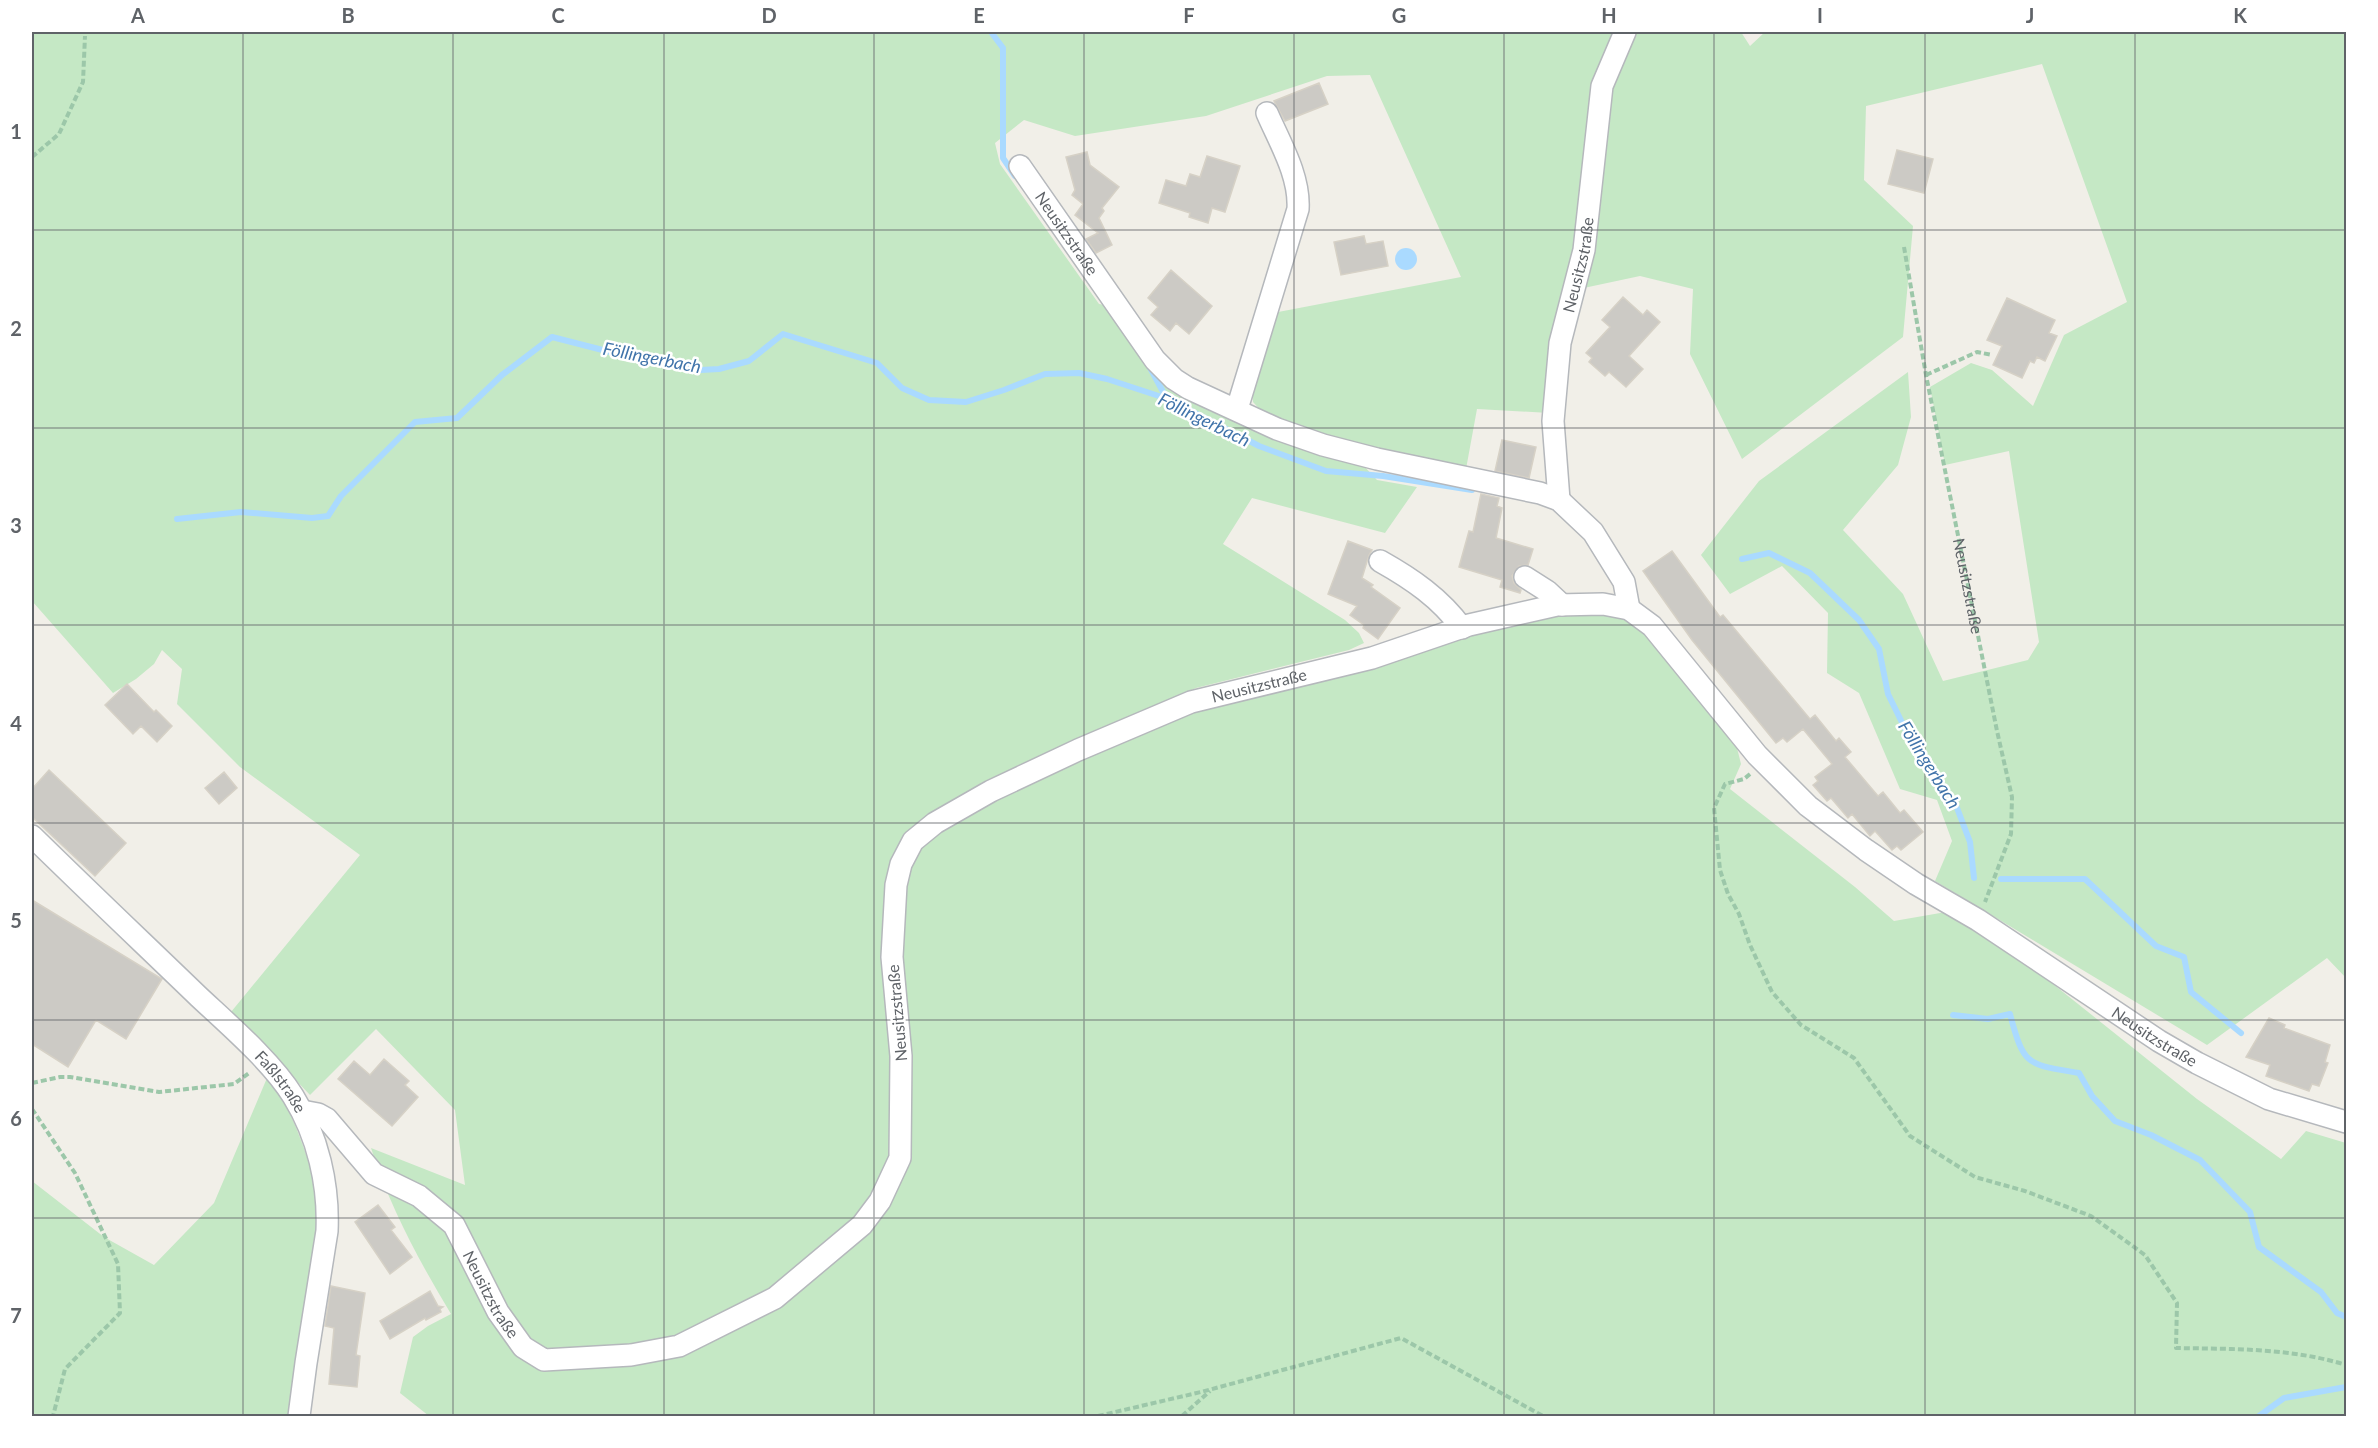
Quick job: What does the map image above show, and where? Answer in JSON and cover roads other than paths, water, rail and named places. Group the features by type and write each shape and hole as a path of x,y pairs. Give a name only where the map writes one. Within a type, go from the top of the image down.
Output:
{"street":[{"name":"Neusitzstraße","path":"1558,500 1553,421 1560,343 1584,250 1602,86 1625,32"},
{"path":"1237,409 1298,209 1299,195 1293,172 1267,113"},
{"name":"Neusitzstraße","path":"1020,166 1155,360 1174,379 1188,388 1277,429 1323,445 1377,459 1540,493 1558,500 1593,532 1624,582 1629,609"},
{"path":"1380,561 1424,588 1443,605 1462,628"},
{"path":"1525,577 1562,604"},
{"name":"Neusitzstraße","path":"302,1112 318,1113 327,1119 374,1174 419,1196 454,1225 498,1312 523,1347 544,1360 631,1355 679,1346 775,1298 862,1225 880,1200 900,1158 901,1066 892,957 896,885 901,864 913,841 935,823 992,791 1078,750 1191,702 1371,658 1462,628 1562,604 1603,604 1629,609 1652,626 1739,735 1790,789 1825,820 1916,884 1978,920 2159,1041 2198,1063 2269,1099 2346,1122"},
{"name":"Faßlstraße","path":"32,836 263,1060 286,1086 302,1112 323,1173 328,1210 327,1231 299,1416"}],"water":[{"path":"1406,248 1414,251 1417,259 1414,267 1406,270 1398,267 1395,259 1398,251"}],"waterway":[{"path":"991,32 1003,48 1003,158 1015,176"},
{"name":"Föllingerbach","path":"177,519 241,512 312,518 328,516 341,496 415,422 457,418 502,375 552,337 626,356 701,370 719,369 749,361 783,334 877,363 902,388 929,400 966,402 1045,374 1079,373 1107,379 1168,399 1259,446 1326,471 1383,476 1472,490"},
{"path":"1149,366 1167,399"},
{"name":"Föllingerbach","path":"1742,559 1769,553 1810,573 1859,620 1879,649 1888,694 1917,753 1954,800 1970,842 1974,878"},
{"name":"Föllingerbach","path":"2001,879 2085,879 2156,946 2184,957 2191,992 2241,1033"},
{"path":"1953,1015 1988,1019 2010,1014 2019,1044 2030,1060 2048,1067 2079,1073 2092,1096 2115,1121 2151,1135 2200,1160 2250,1212 2259,1247 2321,1292 2337,1313 2346,1317"},
{"path":"2259,1416 2284,1398 2346,1387"}]}
